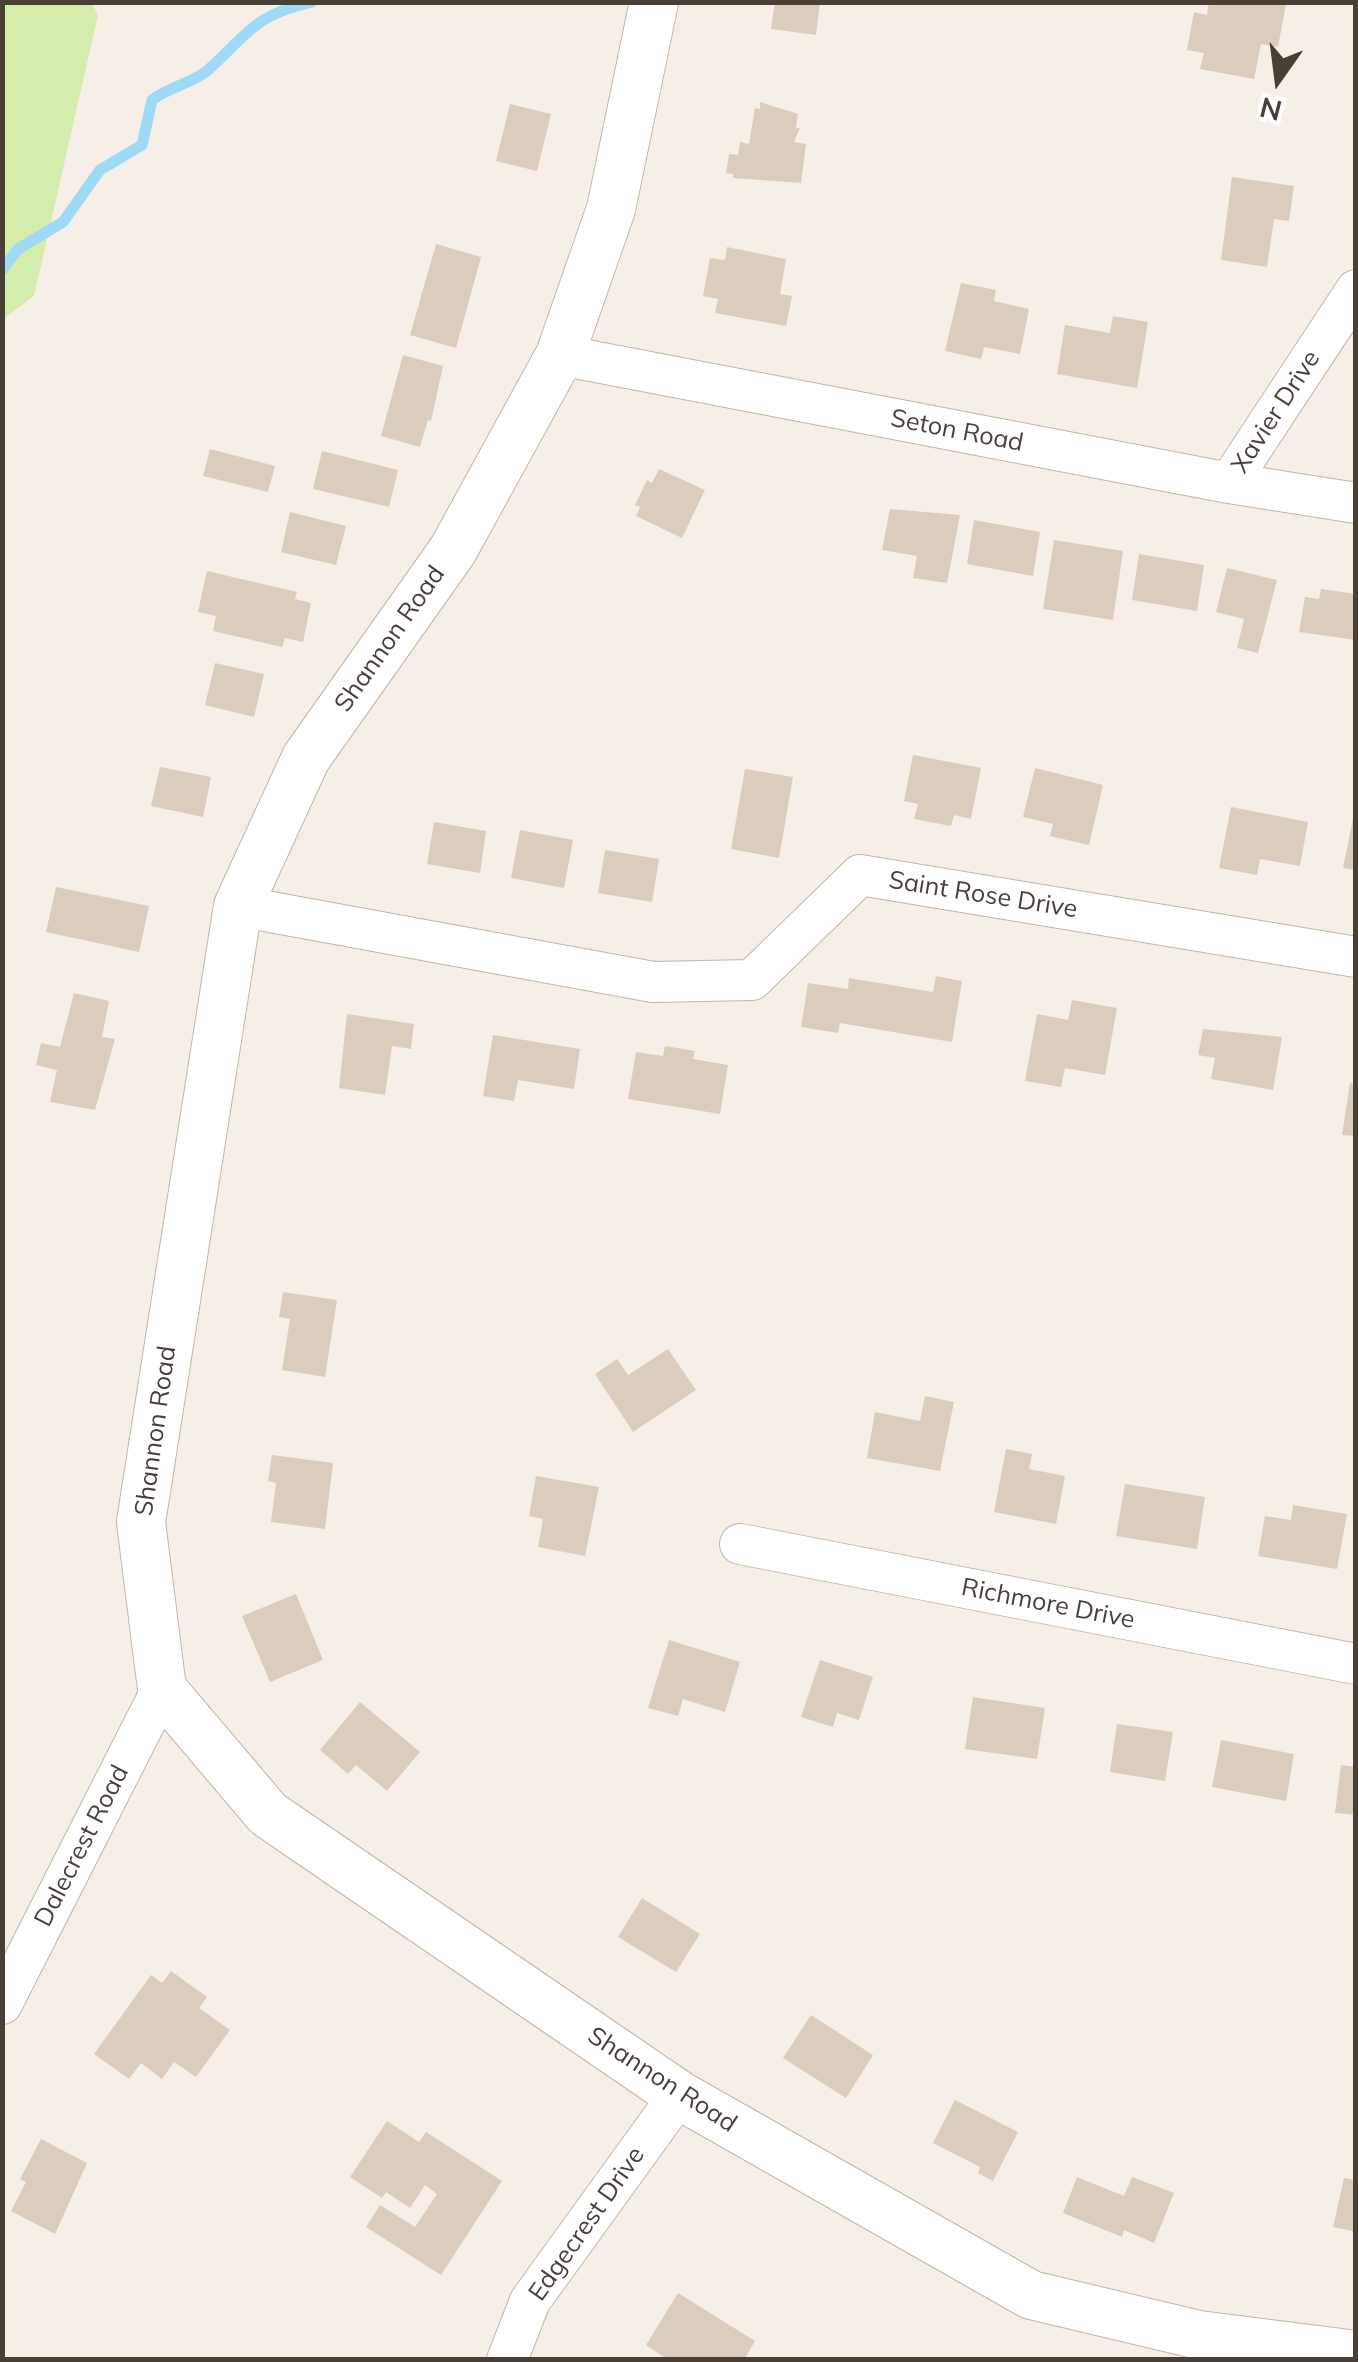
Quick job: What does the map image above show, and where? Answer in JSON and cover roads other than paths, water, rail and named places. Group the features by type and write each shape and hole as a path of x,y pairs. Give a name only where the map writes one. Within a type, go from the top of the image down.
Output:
{"street":[{"name":"Shannon Road","path":"654,2 611,210 560,354 454,550 306,758 238,906 141,1522 162,1689 268,1814 679,2095 1031,2295 1200,2335 1356,2355"},
{"name":"Xavier Drive","path":"1229,483 1356,290"},
{"name":"Seton Road","path":"560,354 1229,483 1356,503"},
{"name":"Saint Rose Drive","path":"238,906 653,982 752,980 860,875 1356,957"},
{"name":"Richmore Drive","path":"740,1544 1356,1664"},
{"name":"Dalecrest Road","path":"2,2004 162,1689"},
{"name":"Edgecrest Drive","path":"507,2360 530,2301 679,2095"}],"waterway":[{"path":"2,270 18,249 63,222 100,170 142,145 152,100 208,70 264,20 312,2"}]}
